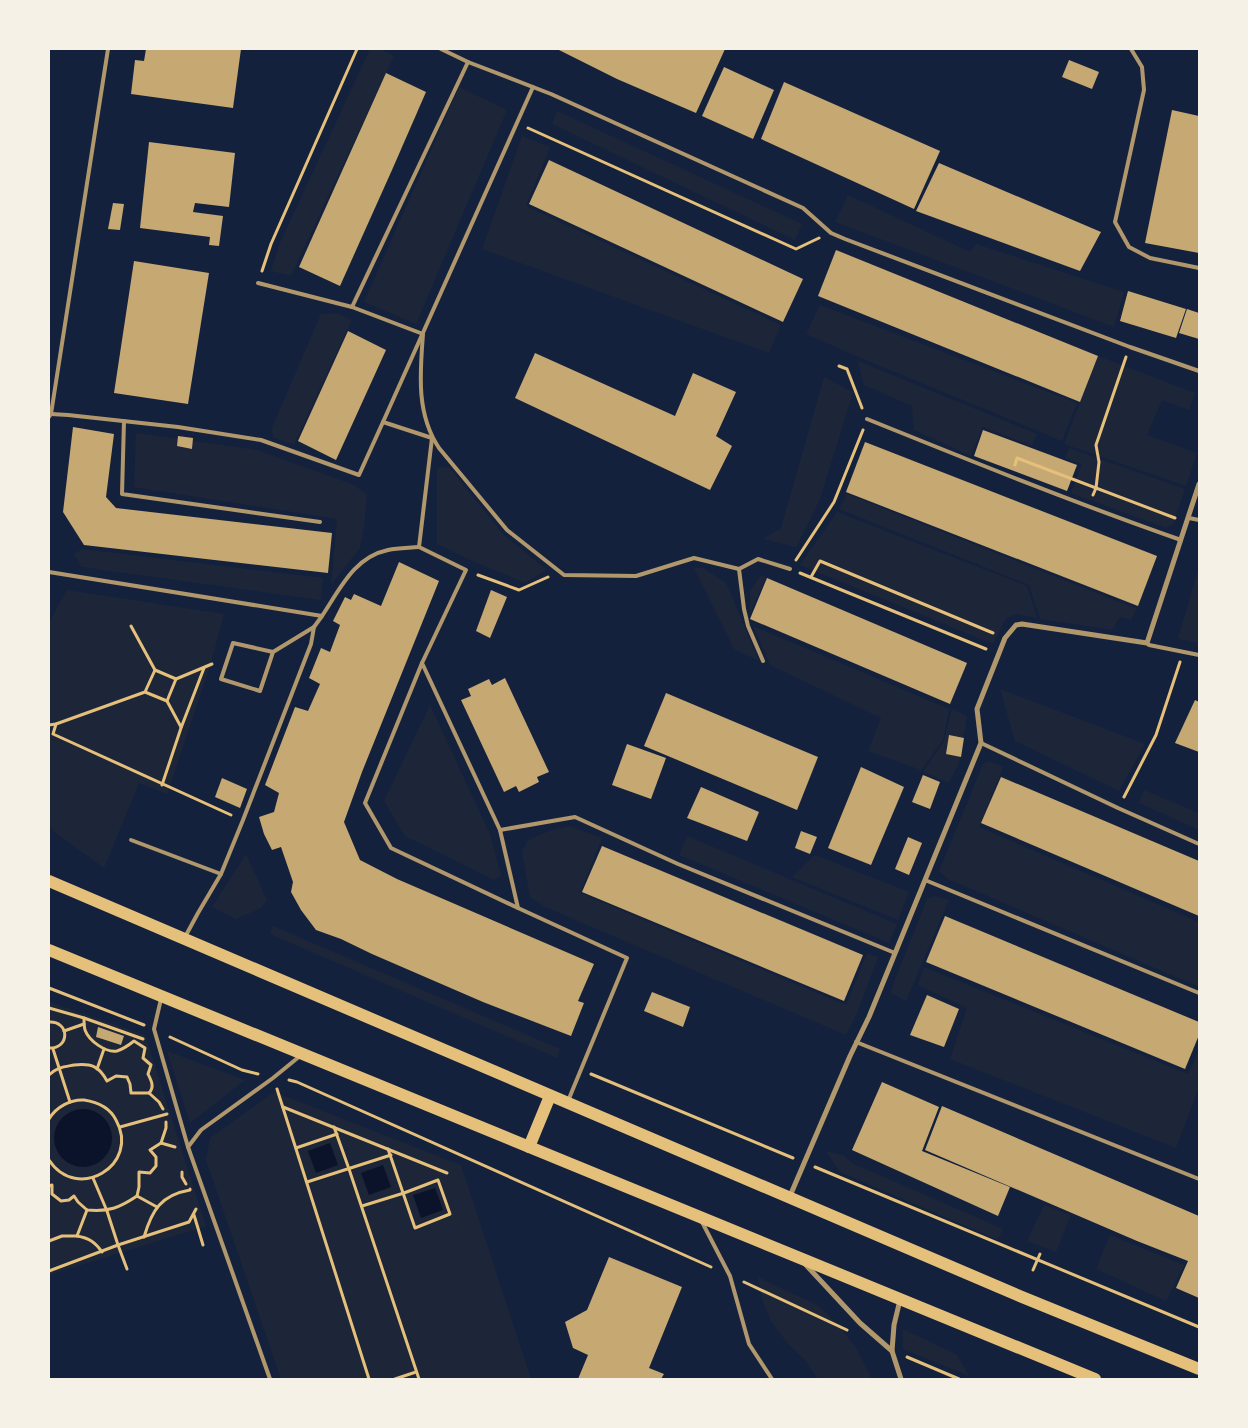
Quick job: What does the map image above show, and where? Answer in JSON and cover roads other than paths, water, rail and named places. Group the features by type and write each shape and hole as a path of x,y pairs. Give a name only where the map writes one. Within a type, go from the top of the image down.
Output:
{"main road":[{"path":"49,875 54,883 184,939 1013,1294 1199,1369"},
{"path":"49,950 1095,1379"},
{"path":"49,955 64,957"},
{"path":"529,1147 550,1096"}],"street":[{"path":"790,1198 856,1042 869,1017 981,743 977,709 1005,638 1016,625 1022,624 1147,643 1199,484"},
{"path":"800,1259 860,1323 892,1351"},
{"path":"900,1300 894,1325 892,1351 901,1379"}],"lane":[{"path":"108,49 50,416 178,427 261,440 359,475 533,87"},
{"path":"440,49 533,87 803,208 831,233 1130,347 1199,371"},
{"path":"1131,49 1142,67 1144,90 1115,222 1128,247 1150,258 1199,268"},
{"path":"352,307 468,62"},
{"path":"258,284 352,307 422,334"},
{"path":"422,334 420,376 422,407 432,438 507,530 564,575 636,576 694,558 739,569 758,559 790,569"},
{"path":"867,419 1089,508 1181,540"},
{"path":"124,421 122,494 320,522"},
{"path":"383,422 432,438"},
{"path":"419,547 432,438"},
{"path":"1188,520 1199,520"},
{"path":"273,652 233,644 221,679 260,691 273,652 314,627 353,568 369,557 388,550 419,547 466,570 422,663 366,803 391,848 626,958 567,1103"},
{"path":"739,569 748,626 763,661"},
{"path":"49,572 322,616"},
{"path":"184,939 221,874 311,644 314,627"},
{"path":"1147,643 1199,656"},
{"path":"422,663 500,830 518,908"},
{"path":"981,743 1199,844"},
{"path":"500,830 575,817 678,864 895,953"},
{"path":"131,840 221,874"},
{"path":"924,880 1199,993"},
{"path":"162,997 154,1029 188,1147 270,1379"},
{"path":"856,1042 1199,1179"},
{"path":"188,1147 201,1130 273,1078 302,1054"},
{"path":"700,1218 730,1276 749,1344 772,1379"}]}
